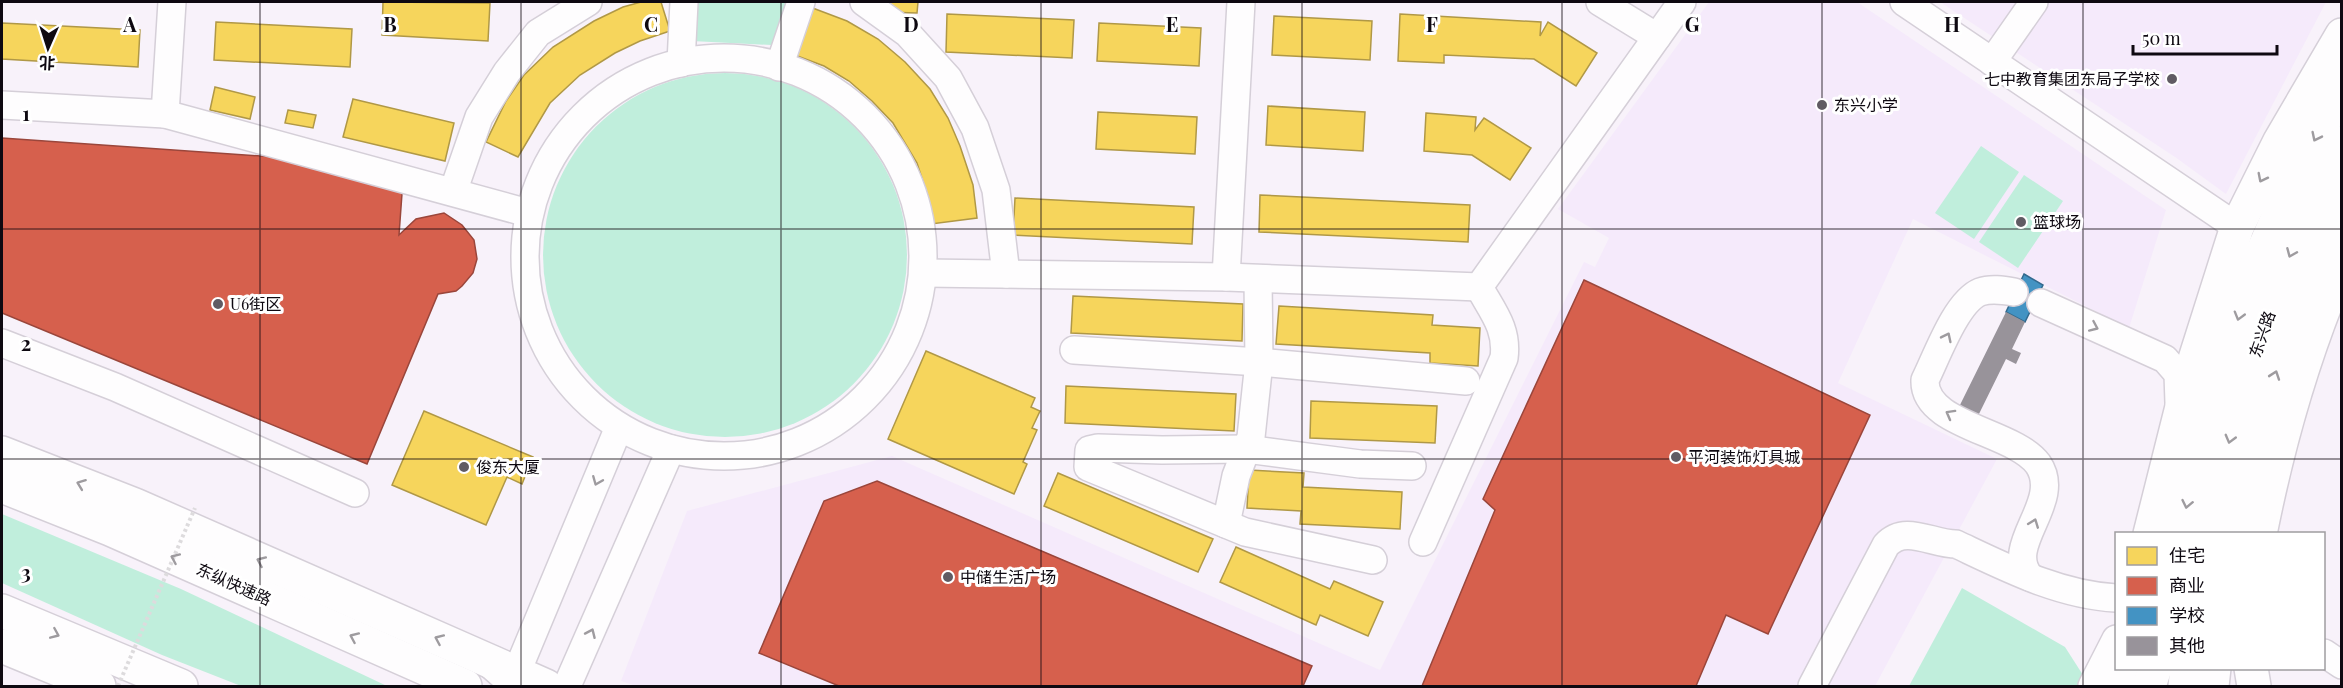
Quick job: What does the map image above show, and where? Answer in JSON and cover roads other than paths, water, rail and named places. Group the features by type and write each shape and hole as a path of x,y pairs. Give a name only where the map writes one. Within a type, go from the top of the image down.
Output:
{"main road":[{"path":"2151,532 2190,375 2237,227 2280,141 2342,35"},
{"path":"2181,532 2188,497 2248,285 2290,190 2342,85"},
{"name":"东兴路","path":"2209,532 2224,461 2257,348 2288,261 2318,190 2342,143"},
{"name":"东兴路","path":"2235,532 2270,391 2306,287 2342,199"},
{"path":"2260,532 2267,496 2294,396 2342,264"},
{"path":"2283,532 2313,401 2342,320"},
{"path":"2,453 135,505 517,680"},
{"name":"东纵快速路","path":"2,486 110,529 465,687"},
{"path":"2,611 181,687"},
{"path":"2,646 99,687"},
{"path":"2116,687 2121,670"},
{"path":"2149,687 2155,670"},
{"path":"2186,687 2187,670"},
{"path":"2212,687 2214,670"},
{"path":"2236,687 2237,670"},
{"path":"2251,670 2255,687"},
{"path":"2255,687 2259,670"}],"street":[{"path":"165,114 172,2"},
{"path":"453,192 479,117 507,72 538,33 588,2"},
{"path":"681,63 684,2"},
{"path":"779,67 801,2"},
{"path":"864,2 907,33 948,78 975,128 996,190 1006,274"},
{"path":"1226,277 1241,2"},
{"path":"1600,2 1657,37"},
{"path":"1479,287 1682,2"},
{"path":"1905,2 2237,227"},
{"path":"1992,62 2034,2"},
{"path":"694,59 754,60 779,67 811,77 861,111 898,158 920,213 924,273 911,330 882,380 839,420 787,447 729,457 671,449 619,427 580,396 550,357 531,311 524,262 528,213 550,157 588,110 637,77 694,59"},
{"path":"2,105 165,114 528,213"},
{"path":"924,273 1226,277 1479,287"},
{"path":"1226,524 1236,476 1251,437 1259,362 1258,279"},
{"path":"1422,542 1504,358 1506,341 1479,287"},
{"path":"2014,292 1983,291 1967,300 1925,380 1925,390 1936,406 2009,442 2029,455 2043,474 2043,495 2022,555 2024,567 2030,577"},
{"path":"2041,303 2165,359 2178,374 2179,421"},
{"path":"2,343 115,387 355,493"},
{"path":"1074,350 1259,362 1466,381"},
{"path":"517,680 619,427"},
{"path":"1373,560 1245,532 1088,467 1089,450 1098,448 1246,450 1360,464 1412,466"},
{"path":"567,687 671,449"},
{"path":"1812,687 1886,545 1892,538 1902,534 1945,544 1956,544 2030,577 2083,595 2115,598"},
{"path":"1945,544 1952,551 2023,583 2115,613"},
{"path":"2092,687 2115,641"},
{"path":"2325,654 2342,665"},
{"path":"2325,666 2342,676"}],"place":[{"name":"七中教育集团东局子学校","path":"2172,79"},
{"name":"东兴小学","path":"1822,105"},
{"name":"篮球场","path":"2021,222"},
{"name":"U6街区","path":"218,304"},
{"name":"平河装饰灯具城","path":"1676,457"},
{"name":"俊东大厦","path":"464,467"},
{"name":"中储生活广场","path":"948,577"}]}
